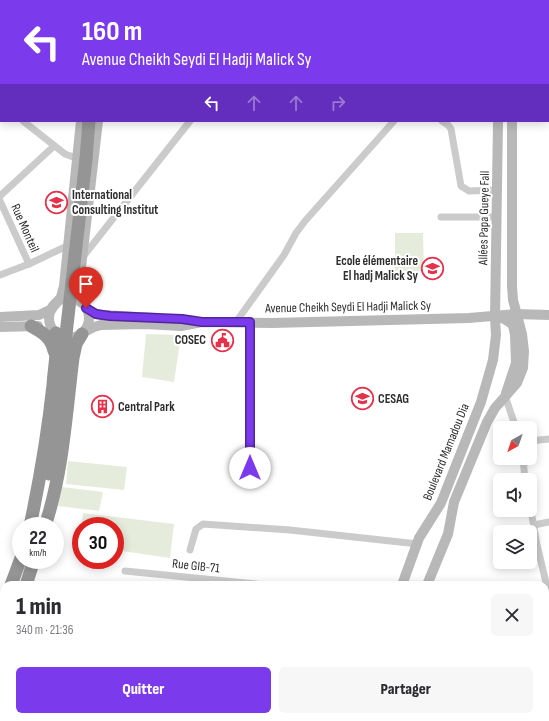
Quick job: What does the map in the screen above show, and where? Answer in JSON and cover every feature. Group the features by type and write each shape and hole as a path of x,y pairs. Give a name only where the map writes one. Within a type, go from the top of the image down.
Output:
{"highway":[{"path":"42,517 54,448 89,122"},
{"path":"31,326 45,334 52,342 54,354 54,375"},
{"path":"33,517 41,475 54,375 57,347 55,332"},
{"path":"48,517 61,457 73,358 76,344 83,333"},
{"path":"34,517 48,479"},
{"path":"12,581 17,569"},
{"path":"27,581 31,569"}],"street":[{"path":"24,122 65,154 76,158"},
{"path":"55,332 50,320 53,307 62,293 81,122"},
{"path":"0,327 31,326 48,328 67,338 75,337 83,333 88,325 89,318 78,293 98,122"},
{"path":"82,258 189,122"},
{"path":"236,322 284,255 296,233 393,122"},
{"path":"444,122 451,129 461,186 469,190 497,190"},
{"name":"Allées Papa Gueye Fall","path":"496,319 498,122"},
{"path":"512,122 512,286 516,314"},
{"path":"0,196 54,146"},
{"name":"Rue Monteil","path":"0,201 29,264"},
{"path":"441,217 496,217"},
{"path":"0,275 29,264 67,246"},
{"path":"0,317 39,315 53,307 59,301 66,299 73,299 83,305"},
{"name":"Avenue Cheikh Seydi El Hadji Malick Sy","path":"83,305 96,314 110,316 182,319 202,322 272,323 468,318 496,319 516,314 547,315"},
{"name":"Boulevard Mamadou Dia","path":"429,581 448,534 454,502 484,429 495,408 517,383 523,368 524,350 516,325 516,314"},
{"path":"496,319 506,320 516,325 547,315"},
{"name":"Boulevard Mamadou Dia","path":"404,581 418,544 441,503 481,402 493,360 496,319"},
{"name":"Avenue Cheikh Seydi El Hadji Malick Sy","path":"83,333 101,325 145,324 181,326 202,322"},
{"path":"250,322 250,468"},
{"path":"505,396 514,421"},
{"path":"537,440 549,439"},
{"path":"532,517 534,525 549,522"},
{"path":"190,550 196,529 203,524 290,530 418,544"},
{"path":"537,539 546,581"},
{"name":"Rue GIB-71","path":"125,571 198,581"}],"green space":[{"path":"395,233 423,233 424,271 395,271"},
{"path":"146,334 181,335 174,382 142,377"},
{"path":"68,461 127,467 124,490 66,484"},
{"path":"62,487 103,492 99,511 58,506"},
{"path":"83,513 116,517 82,517"},
{"path":"124,518 174,524 170,558 124,551"}],"place":[{"name":"International Consulting Institut","path":"57,202"},
{"name":"Ecole élémentaire El hadj Malick Sy","path":"433,268"},
{"name":"COSEC","path":"222,340"},
{"name":"CESAG","path":"363,399"},
{"name":"Central Park","path":"103,407"}],"route":[{"path":"86,308 96,314 110,316 182,319 202,322 250,322 250,468"}]}
